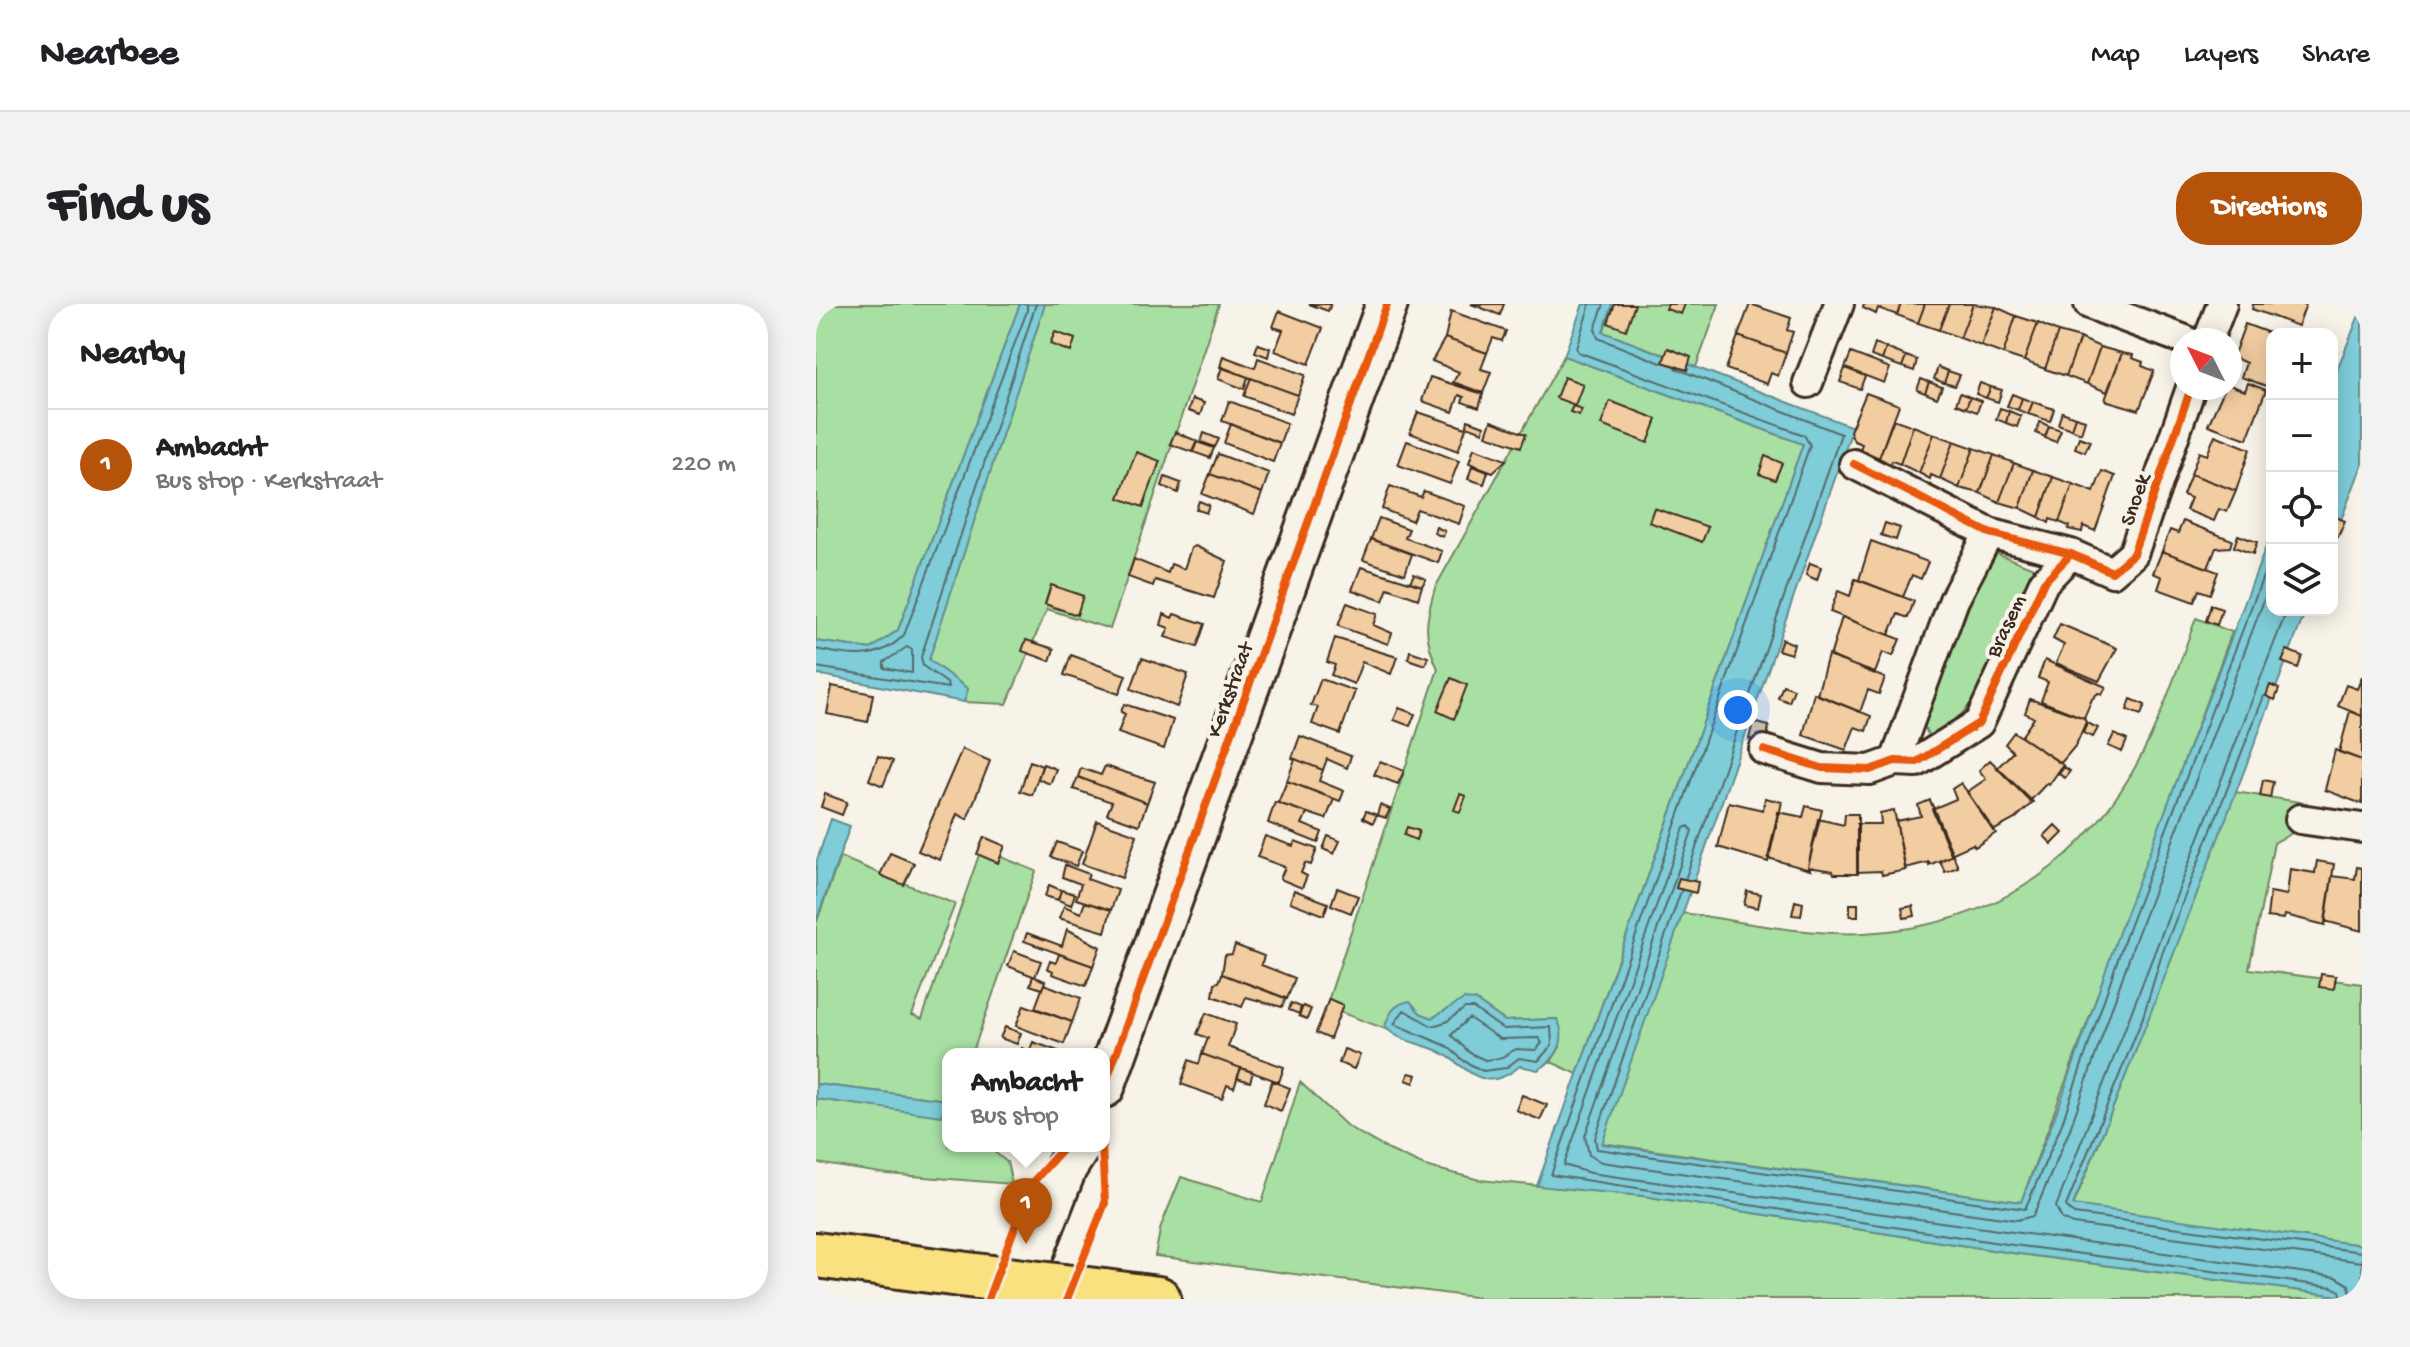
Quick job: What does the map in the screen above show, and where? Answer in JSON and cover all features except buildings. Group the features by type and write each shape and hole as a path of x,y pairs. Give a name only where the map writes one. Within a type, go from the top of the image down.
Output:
{"highway":[{"path":"816,1255 1158,1299"}],"street":[{"name":"Kerkstraat","path":"1110,1070 1387,304"},
{"path":"1808,383 1839,304"},
{"path":"2089,304 2170,334"},
{"path":"2213,328 2222,304"},
{"name":"Snoek","path":"2071,554 2112,572 2133,554 2187,400"},
{"path":"1854,464 1989,533 2071,554"},
{"path":"1895,761 1954,600 1989,533"},
{"name":"Brasem","path":"1764,750 1822,768 1870,770 1895,761 1917,762 1979,723 2044,582 2071,554"},
{"path":"2300,819 2362,828"},
{"path":"1015,1299 1066,1168 1078,1152"},
{"path":"1038,1299 1085,1174 1083,1152"}],"green space":[{"path":"816,304 1020,304 898,630 871,649 816,641"},
{"path":"1045,304 1219,304 1110,629 1047,609 1007,704 964,702 968,689 928,660"},
{"path":"1613,304 1719,304 1696,367 1603,332"},
{"path":"1564,356 1803,444 1577,1074 1551,1062 1560,1047 1557,1019 1505,1021 1475,1000 1453,1006 1432,1018 1420,1013 1385,1026 1388,1030 1326,1007 1438,669 1427,629 1435,588"},
{"path":"1990,551 2034,568 2006,640 1982,687 1950,725 1930,740 1924,725"},
{"path":"2196,618 2232,632 2021,1202 1601,1143 1682,913 1796,930 1864,933 1912,928 1957,917 1999,900 2036,878 2070,851 2101,819 2127,781 2150,738"},
{"path":"2235,792 2307,803 2301,828 2274,843 2249,969 2362,984 2362,1245 2073,1206"},
{"path":"981,849 1036,871 974,1048 942,1048 942,1099 816,1084 816,924 840,857 955,904 912,1015 922,1019"},
{"path":"1300,1082 1347,1126 1389,1150 1425,1166 1480,1180 1643,1196 2012,1253 2362,1299 1489,1299 1155,1256 1161,1226 1181,1177 1262,1202"},
{"path":"816,1099 940,1115 942,1111 942,1152 994,1152 1007,1162 1012,1184 887,1174 816,1163"}],"water":[{"path":"1020,304 1045,304 929,660 968,689 964,702 816,674 816,641 871,649 898,630"},
{"path":"1583,304 1613,304 1603,332 1853,427 1602,1144 2021,1202 2062,1098 2119,932 2266,547 2266,616 2304,616 2073,1205 2362,1245 2362,1299 2012,1253 1643,1196 1537,1186 1803,444 1564,356"},
{"path":"2362,308 2362,465 2338,527 2338,400 2338,367"},
{"path":"831,819 850,826 816,922 816,863"},
{"path":"1464,999 1475,1000 1505,1021 1557,1019 1561,1034 1559,1048 1551,1060 1538,1070 1520,1066 1506,1075 1484,1079 1436,1050 1396,1035 1385,1026 1393,1009 1405,1002 1410,1001 1420,1013 1432,1018"},
{"path":"816,1084 942,1099 942,1114 941,1116 816,1099"}],"cycle path":[{"path":"1110,1070 1387,304"},
{"path":"1854,464 1989,533 2071,554 2112,572 2133,554 2187,400"},
{"path":"1764,750 1822,768 1870,770 1895,761 1917,762 1979,723 2044,582 2071,554"},
{"path":"988,1299 1031,1184 1060,1152"},
{"path":"1067,1299 1105,1203 1102,1152"}],"place":[{"name":"Ambacht","path":"1026,1244"}]}
